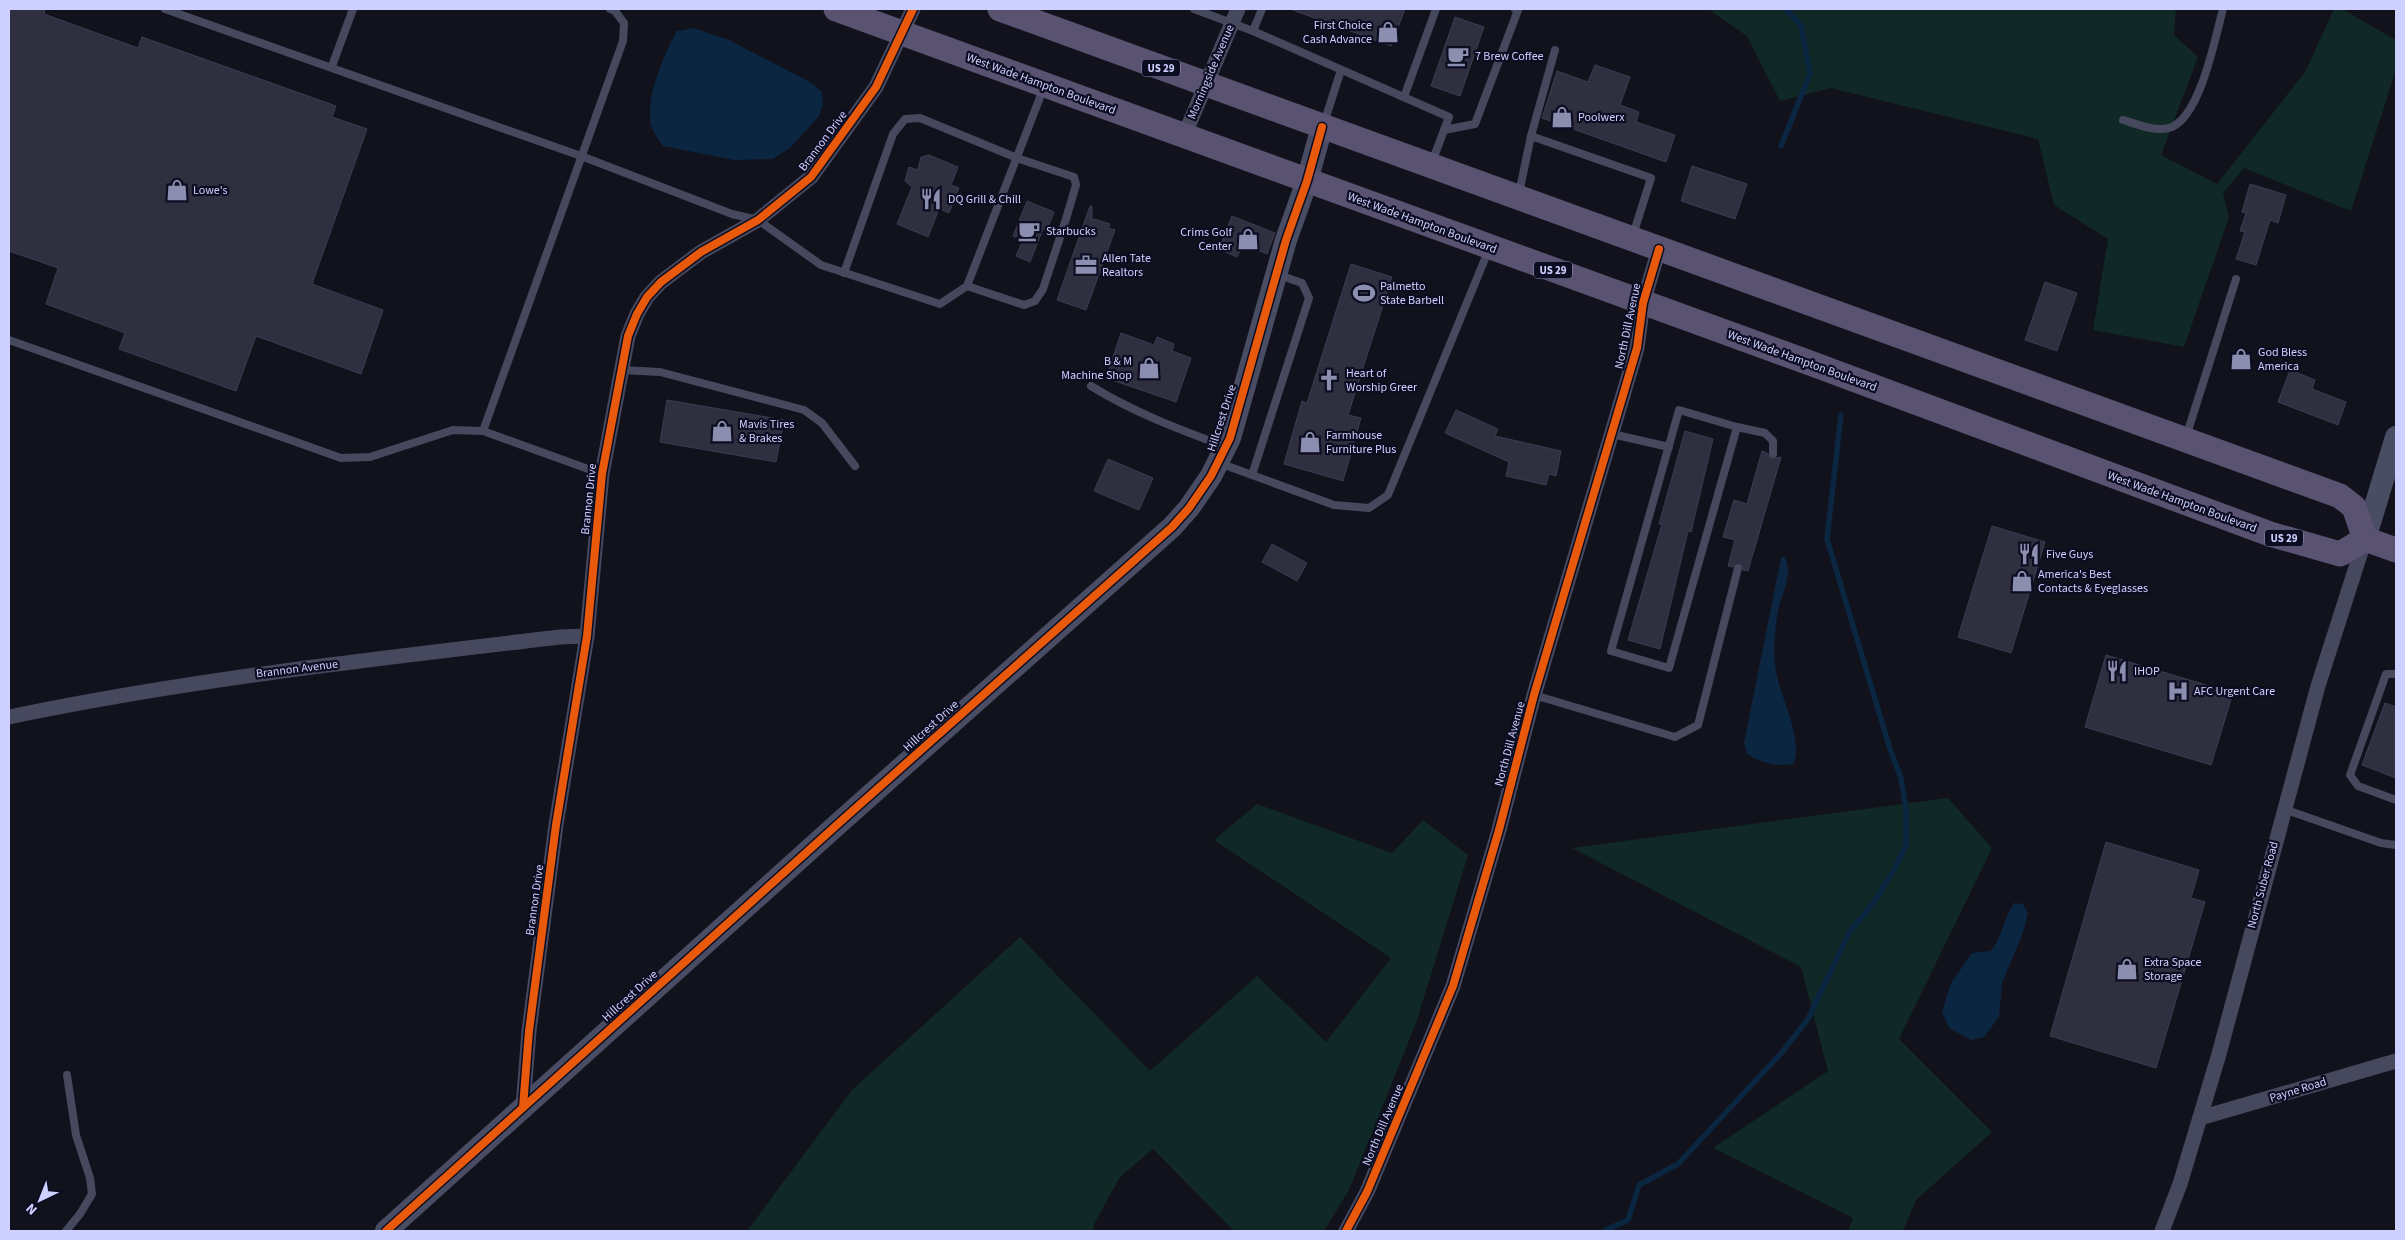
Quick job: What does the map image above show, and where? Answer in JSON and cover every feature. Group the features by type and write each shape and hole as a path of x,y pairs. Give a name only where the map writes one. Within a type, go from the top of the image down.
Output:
{"main road":[{"name":"West Wade Hampton Boulevard","path":"836,9 2270,534 2340,554 2365,539"},
{"name":"US 29","path":"1000,9 2340,496 2354,507 2365,539"},
{"path":"2365,539 2396,550"}],"street":[{"name":"Brannon Drive","path":"523,1107 529,1031 556,826 587,636 602,474 628,336 637,314 660,282 701,252 758,220 795,192 824,160 876,87 913,9"},
{"name":"Morningside Avenue","path":"1184,136 1235,16"},
{"name":"Hillcrest Drive","path":"386,1231 1172,527 1189,508 1222,455 1322,127"},
{"name":"North Dill Avenue","path":"1346,1231 1367,1192 1453,986 1499,830 1534,695 1637,348 1643,303 1658,249"},
{"path":"2365,539 2396,437"},
{"name":"North Suber Road","path":"2162,1231 2200,1118 2284,809 2296,774 2318,686 2365,539"},
{"name":"Brannon Avenue","path":"9,717 93,699 207,681 560,637 587,636"},
{"name":"Payne Road","path":"2200,1118 2396,1061"}],"lane":[{"path":"165,9 332,66 581,156 732,214 758,220 822,265 940,304 967,286 1046,85"},
{"path":"332,66 353,9"},
{"path":"483,431 623,40 624,23 615,11 610,9"},
{"path":"1194,9 1235,16 1253,31 1449,117 1430,166"},
{"path":"1253,31 1262,9"},
{"path":"1404,97 1436,9"},
{"path":"1444,130 1475,124 1518,10 1515,9"},
{"path":"2123,120 2155,129 2171,127 2185,117 2195,99 2223,9"},
{"path":"1518,197 1531,136 1555,50"},
{"path":"1322,127 1341,70"},
{"path":"844,273 893,134 905,119 920,118 1017,158 1074,177 1076,185 1043,289 1035,301 1024,305 967,286"},
{"path":"1531,136 1651,178 1632,239"},
{"path":"1091,386 1113,400 1172,427 1222,455 1252,475 1334,505 1369,508 1388,495 1490,247"},
{"path":"1252,475 1309,298 1302,282 1276,274"},
{"path":"2185,439 2236,279"},
{"path":"9,340 341,458 370,457 453,430 483,431 602,474"},
{"path":"621,370 660,372 804,410 822,423 855,466"},
{"path":"1737,426 1669,668 1611,651 1679,410 1766,433 1773,441 1773,454"},
{"path":"1612,434 1669,447"},
{"path":"1534,695 1675,737 1698,725 1738,568"},
{"path":"2396,674 2386,674 2350,776 2358,786 2396,800"},
{"path":"2284,809 2382,843 2396,845"},
{"path":"66,1231 80,1214 92,1194 90,1178 76,1135 67,1075"}],"green space":[{"path":"1708,9 2176,9 2174,35 2198,57 2161,155 2217,184 2305,72 2334,9 2342,9 2396,40 2396,69 2351,211 2244,168 2223,193 2229,217 2184,347 2093,330 2108,239 2054,205 2038,139 1831,88 1780,101 1747,36"},
{"path":"1948,798 1992,848 1899,1039 1992,1132 1916,1200 1903,1231 1848,1231 1853,1218 1713,1148 1828,1071 1801,967 1572,848"},
{"path":"1257,804 1392,853 1423,820 1468,855 1416,1023 1349,1190 1324,1231 1234,1231 1153,1149 1120,1177 1093,1226 1094,1231 747,1231 852,1090 1020,937 1150,1071 1257,976 1326,1042 1391,958 1214,840"}],"water":[{"path":"694,28 729,40 812,83 822,92 823,105 819,116 791,147 773,159 734,160 663,146 651,125 650,114 653,89 661,64 677,31"},
{"path":"1784,556 1787,562 1788,575 1776,621 1774,657 1777,675 1796,742 1796,754 1793,764 1774,765 1747,754 1744,743 1781,558"},
{"path":"2014,903 2023,904 2028,913 2023,933 2002,983 1999,1017 1984,1037 1971,1040 1949,1028 1942,1012 1951,983 1972,953 1991,951 1998,940"}],"building":[{"name":"Lowe's","path":"9,9 45,9 44,14 138,48 142,37 336,106 332,117 367,129 312,284 383,310 361,374 256,336 236,391 119,349 125,333 46,304 58,268 9,251"},
{"path":"1290,9 1405,9 1391,46"},
{"name":"7 Brew Coffee","path":"1455,17 1484,27 1460,96 1431,86"},
{"path":"1595,65 1630,77 1620,105 1639,112 1636,122 1675,135 1666,162 1542,118 1557,71 1588,82"},
{"name":"DQ Grill & Chill","path":"929,155 958,167 951,185 959,188 949,213 939,209 928,237 897,224 912,187 905,181 909,167 918,170 921,157"},
{"path":"1692,166 1747,184 1735,219 1681,201"},
{"path":"2250,184 2286,195 2278,223 2270,220 2256,265 2236,259 2245,232 2240,231 2246,213 2242,212"},
{"name":"Starbucks","path":"1027,201 1054,212 1047,230 1043,229 1030,262 1016,256 1023,240 1013,236"},
{"name":"Allen Tate Realtors","path":"1090,206 1092,206 1092,221 1094,219 1110,224 1108,228 1115,230 1086,310 1057,300"},
{"name":"Crims Golf Center","path":"1232,216 1275,233 1267,254 1243,244 1237,257 1219,249"},
{"path":"1351,264 1392,277 1348,415 1361,418 1343,481 1284,464 1302,401 1307,403"},
{"path":"2045,282 2077,293 2057,351 2025,340"},
{"name":"B & M Machine Shop","path":"1121,333 1154,345 1157,337 1174,344 1172,351 1191,358 1176,402 1106,378"},
{"path":"2290,370 2315,380 2312,389 2346,402 2338,425 2278,402"},
{"name":"Mavis Tires & Brakes","path":"667,400 784,420 776,462 660,442"},
{"path":"1456,410 1498,429 1495,436 1561,451 1556,476 1549,474 1546,485 1506,476 1509,462 1445,433"},
{"path":"1685,431 1713,439 1691,532 1688,531 1660,649 1628,640 1662,524 1659,524"},
{"path":"1762,451 1767,453 1771,459 1781,457 1748,571 1743,570 1740,563 1736,563 1733,567 1728,566 1735,540 1723,537 1734,500 1747,504"},
{"path":"1108,459 1153,478 1139,510 1094,491"},
{"path":"1992,526 2045,542 2011,653 1958,637"},
{"path":"1272,544 1307,563 1297,581 1262,562"},
{"path":"2106,655 2233,693 2211,765 2085,727"},
{"path":"2385,703 2396,707 2396,778 2362,765"},
{"name":"Extra Space Storage","path":"2106,842 2199,870 2191,898 2205,902 2156,1068 2050,1036"}],"waterway":[{"path":"1781,146 1810,74 1801,25 1785,9"},
{"path":"1604,1231 1628,1220 1639,1185 1678,1164 1783,1051 1808,1019 1849,933 1874,902 1894,870 1906,845 1906,809 1901,778 1890,749 1827,539 1841,415"}],"cycle path":[{"path":"523,1107 529,1031 556,825 587,636 602,474 628,336 637,314 647,297 661,282 701,252 758,220 811,177 876,87 913,9"},
{"path":"386,1231 839,823 1172,527 1189,508 1211,476 1230,438 1286,240 1307,181 1322,127"},
{"path":"1346,1231 1367,1192 1453,986 1499,830 1534,695 1637,348 1643,303 1659,249"}],"place":[{"name":"First Choice Cash Advance","path":"1388,32"},
{"name":"7 Brew Coffee","path":"1458,56"},
{"name":"Poolwerx","path":"1562,117"},
{"name":"Lowe's","path":"177,190"},
{"name":"DQ Grill & Chill","path":"931,199"},
{"name":"Starbucks","path":"1029,231"},
{"name":"Crims Golf Center","path":"1248,239"},
{"name":"Allen Tate Realtors","path":"1086,265"},
{"name":"Palmetto State Barbell","path":"1364,293"},
{"name":"God Bless America","path":"2241,359"},
{"name":"B & M Machine Shop","path":"1149,368"},
{"name":"Heart of Worship Greer","path":"1329,380"},
{"name":"Mavis Tires & Brakes","path":"722,431"},
{"name":"Farmhouse Furniture Plus","path":"1310,442"},
{"name":"Five Guys","path":"2029,554"},
{"name":"America's Best Contacts & Eyeglasses","path":"2022,581"},
{"name":"IHOP","path":"2117,671"},
{"name":"AFC Urgent Care","path":"2178,691"},
{"name":"Extra Space Storage","path":"2127,969"}]}
